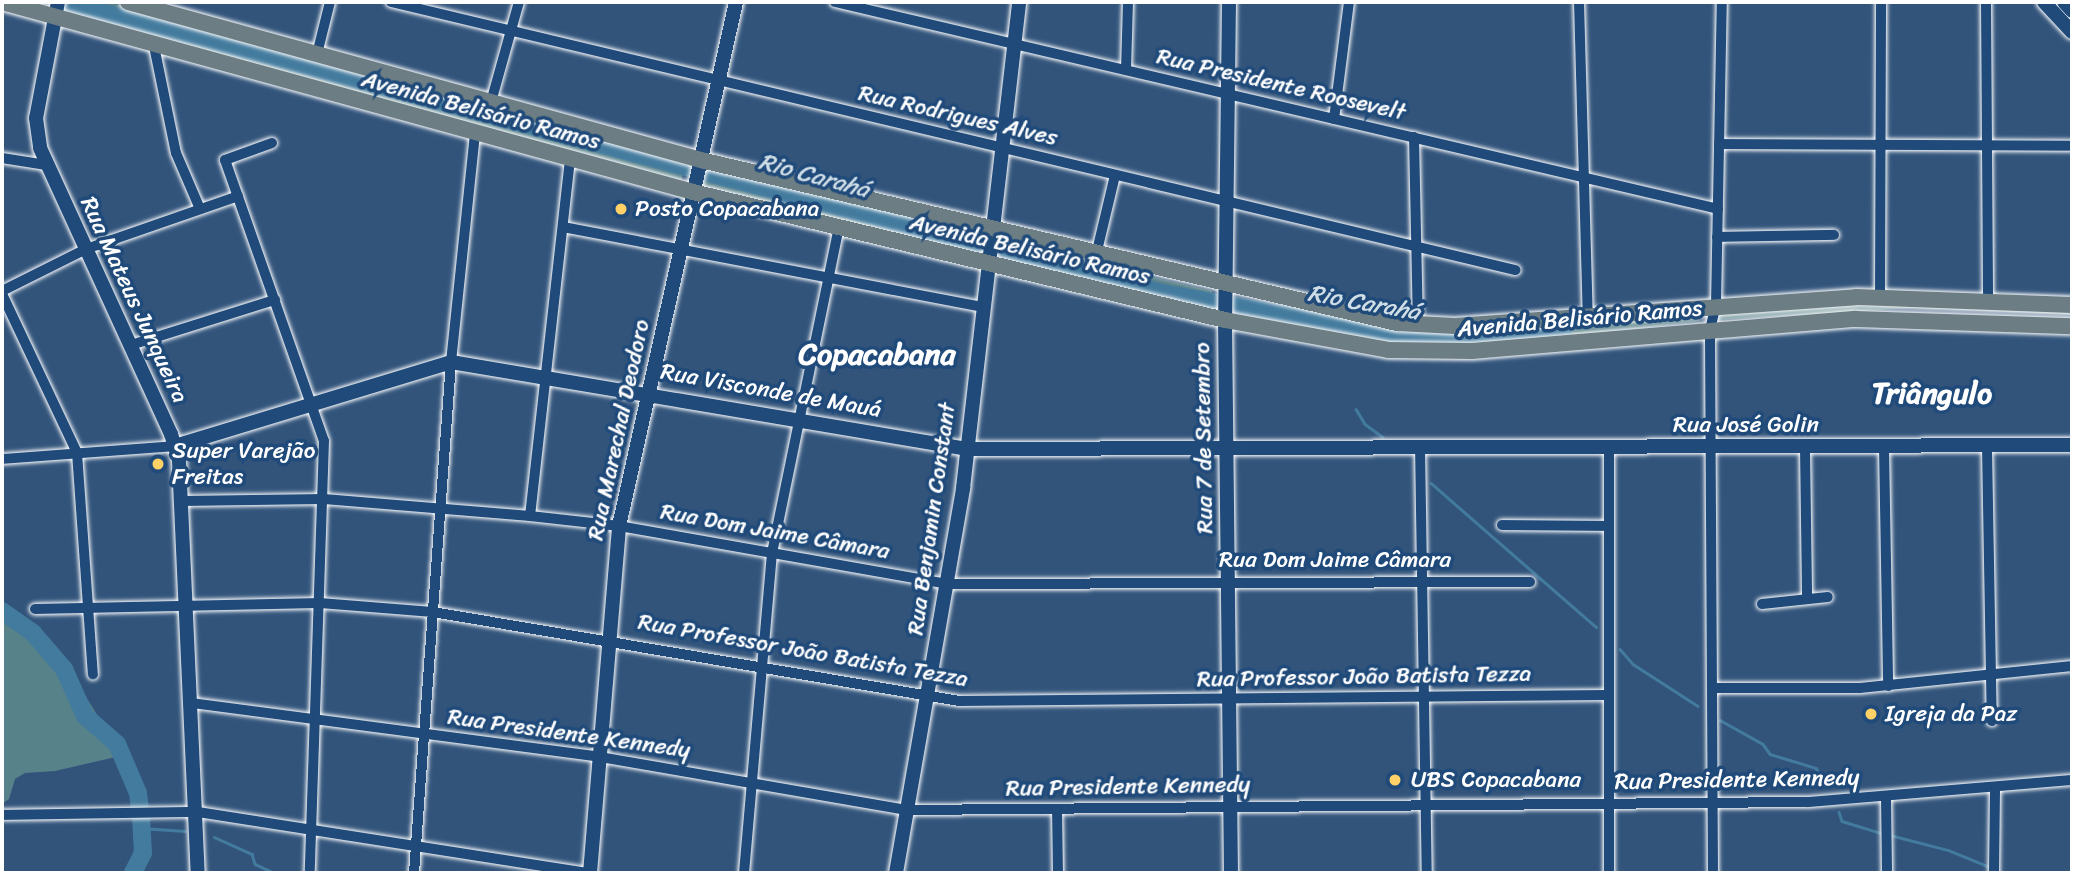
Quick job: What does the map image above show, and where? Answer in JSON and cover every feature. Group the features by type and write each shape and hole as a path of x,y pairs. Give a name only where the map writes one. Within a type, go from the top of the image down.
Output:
{"main road":[{"name":"Avenida Belisário Ramos","path":"2,2 56,10 154,46 570,159 839,227 988,260 1225,304 1415,353 1856,320 2072,327"},
{"name":"Avenida Belisário Ramos","path":"128,2 700,163 991,235 1096,255 1225,304 1418,326 1716,304 1880,297 2072,305"}],"street":[{"path":"317,54 330,2"},
{"name":"Rua Rodrigues Alves","path":"391,2 1515,270"},
{"path":"491,102 519,2"},
{"name":"Rua Marechal Deodoro","path":"588,873 619,526 736,2"},
{"name":"Rua Presidente Roosevelt","path":"835,2 1718,209"},
{"name":"Rua Benjamin Constant","path":"896,873 948,584 967,449 1019,2"},
{"path":"1126,70 1128,2"},
{"name":"Rua 7 de Setembro","path":"1229,2 1225,304 1231,873"},
{"path":"1334,119 1349,2"},
{"path":"1579,2 1588,314"},
{"path":"1713,873 1710,330 1716,304 1723,2"},
{"path":"1880,297 1881,2"},
{"path":"1986,2 1988,301"},
{"path":"2044,2 2072,32"},
{"path":"2064,2 2072,11"},
{"name":"Rua Mateus Junqueira","path":"56,10 36,118 46,165 131,345 175,446 182,502 198,812 198,873"},
{"path":"154,46 176,153 200,209"},
{"path":"414,873 451,362 475,133"},
{"path":"1414,137 1418,326"},
{"path":"272,143 225,160 324,441 310,873"},
{"path":"1719,144 2072,146"},
{"path":"2,158 46,165"},
{"path":"530,516 549,377 570,159"},
{"path":"1096,255 1115,175"},
{"path":"93,674 77,453 2,292 86,249 238,196"},
{"path":"563,227 983,307"},
{"path":"744,873 772,553 839,227"},
{"path":"1717,237 1834,235"},
{"path":"131,345 275,300"},
{"name":"Rua Visconde de Mauá","path":"2,459 175,446 451,362 649,393 967,449 1420,446"},
{"name":"Rua José Golin","path":"1420,446 1710,449 2072,445"},
{"path":"1420,446 1427,873"},
{"path":"1884,447 1888,686"},
{"path":"1987,447 1992,721"},
{"path":"1609,448 1609,873"},
{"path":"1805,448 1807,598"},
{"name":"Rua Dom Jaime Câmara","path":"182,502 324,499 530,516 619,526 948,584 1422,580 1530,582"},
{"path":"1502,525 1609,526"},
{"path":"1762,604 1828,597"},
{"name":"Rua Professor João Batista Tezza","path":"35,609 186,603 320,603 433,611 609,639 927,697 987,702 1609,695"},
{"path":"1712,688 1888,686 2072,666"},
{"name":"Rua Presidente Kennedy","path":"192,703 600,757 907,810 1886,798 2072,780"},
{"path":"1993,868 1995,788"},
{"path":"1886,798 1887,873"},
{"path":"1056,808 1058,873"},
{"path":"2,815 198,812 588,873"}],"green space":[{"path":"65,2 107,2 685,164 681,182 62,14"},
{"path":"699,169 982,234 977,253 695,188"},
{"path":"1000,242 1212,291 1209,308 996,259"},
{"path":"1235,298 1396,328 1699,314 1699,321 1493,346 1407,347 1232,316"},
{"path":"1889,300 2072,309 2072,315 1911,308 1716,320 1717,309"},
{"path":"2,601 50,639 99,718 126,749 120,756 55,771 25,773 15,779 9,799 2,804"}],"waterway":[{"name":"Rio Carahá","path":"63,2 1162,293 1424,339 1563,333"},
{"name":"Rio Carahá","path":"1322,323 1322,331"},
{"path":"1356,409 1365,424 1383,437"},
{"path":"1431,483 1596,627"},
{"path":"2,611 33,633 64,669 85,716 117,744 138,793 141,816 143,853 133,873"},
{"path":"1620,649 1633,664 1698,706"},
{"path":"1720,720 1763,744 1770,754 1816,768 1826,784"},
{"path":"1839,812 1842,821 1884,834"},
{"path":"141,828 185,831"},
{"path":"1890,835 1948,850 1990,867"},
{"path":"214,837 252,854 255,864 274,873"}],"place":[{"name":"Posto Copacabana","path":"621,209"},
{"name":"Super Varejão Freitas","path":"158,464"},
{"name":"Igreja da Paz","path":"1871,714"},
{"name":"UBS Copacabana","path":"1395,780"}],"district":[{"name":"Copacabana","path":"877,354"},
{"name":"Triângulo","path":"1932,393"}]}
